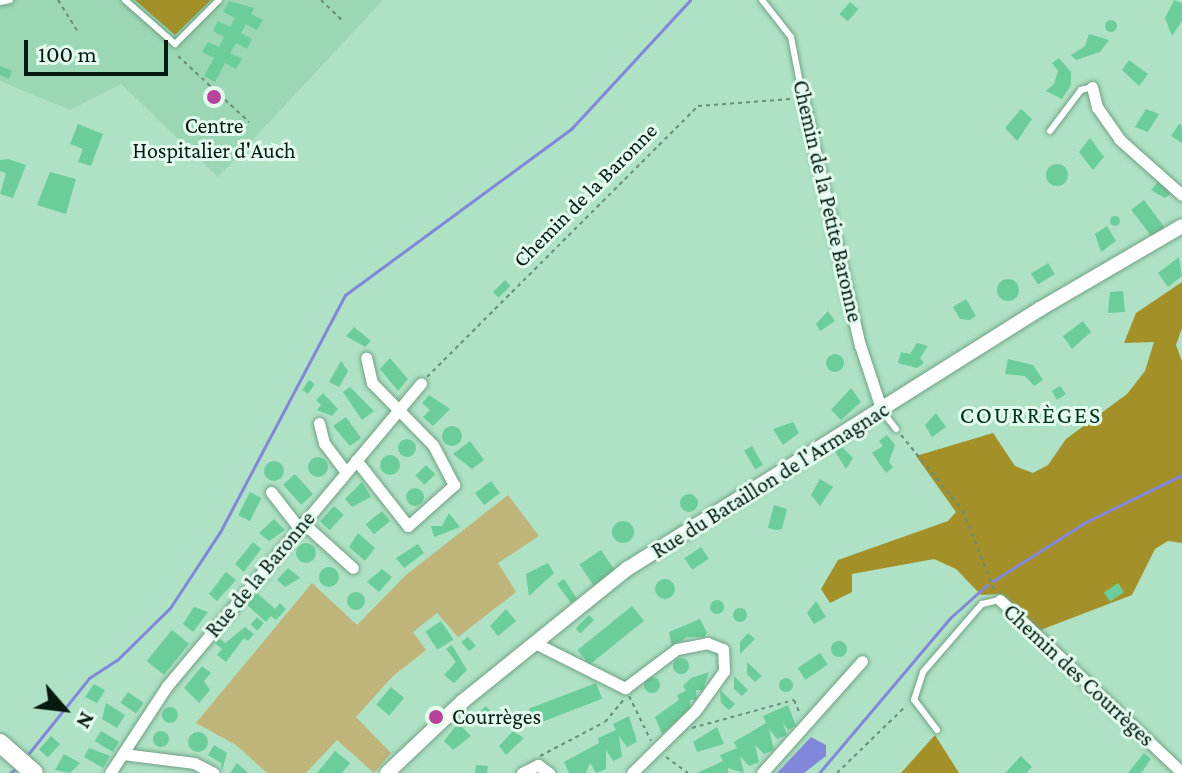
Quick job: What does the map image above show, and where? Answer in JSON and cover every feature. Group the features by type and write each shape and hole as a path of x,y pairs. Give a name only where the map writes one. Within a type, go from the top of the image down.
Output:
{"main road":[{"path":"0,743 28,768"}],"street":[{"path":"1092,87 1097,107 1119,139 1182,195"},
{"name":"Chemin de la Petite Baronne","path":"803,99 860,345 882,411"},
{"name":"Rue du Bataillon de l'Armagnac","path":"387,773 462,702 627,569 1040,309 1182,226"},
{"path":"356,460 408,526 454,485 433,445 396,412 372,383 366,358"},
{"name":"Rue de la Baronne","path":"110,773 167,686 421,383"},
{"path":"319,423 324,443 346,472"},
{"path":"271,492 301,526 353,568"},
{"name":"Chemin des Courrèges","path":"1000,600 1182,773"},
{"path":"535,643 627,691 677,649 717,644 727,663 683,725 654,748 632,773"},
{"path":"762,773 862,661"},
{"path":"123,754 194,763 214,773"},
{"path":"522,773 538,765 549,773"}],"lane":[{"path":"0,2 10,0"},
{"path":"125,0 175,44 219,0"},
{"name":"Chemin de la Petite Baronne","path":"762,0 791,37 803,99"},
{"path":"1050,131 1081,90 1092,87"},
{"path":"882,411 896,429"},
{"path":"937,730 914,700 930,664 982,604 1000,600"}],"path":[{"path":"58,0 77,31"},
{"path":"321,0 343,21"},
{"path":"178,56 249,122"},
{"name":"Chemin de la Baronne","path":"421,383 698,106 803,99"},
{"name":"Chemin des Courrèges","path":"896,429 963,511 1000,600"},
{"path":"538,765 546,750 605,722 627,691 654,748 688,773"},
{"path":"683,725 694,728 794,700 806,725"},
{"path":"837,773 914,700"}],"shaded area":[{"name":"Centre Hospitalier d'Auch","path":"0,0 383,0 218,177 121,84 70,110 0,81"},
{"path":"135,0 211,0 175,35"},
{"path":"1182,282 1182,328 1176,345 1182,361 1182,543 1168,541 1155,549 1132,595 1038,631 1001,594 981,595 956,569 934,559 852,574 852,592 830,603 821,589 838,560 948,521 956,512 916,456 993,433 1015,466 1033,473 1048,465 1066,439 1127,394 1145,371 1154,342 1124,343 1136,313"},
{"path":"508,495 539,536 498,563 516,592 458,637 437,613 413,632 426,650 393,676 356,717 391,753 374,773 337,740 306,773 267,773 236,745 196,723 312,583 357,625 406,575"},
{"path":"935,735 959,773 901,773"}],"water":[{"path":"811,737 826,745 826,756 804,773 777,773"}],"building":[{"path":"1174,0 1182,3 1182,21 1172,36 1165,18"},
{"path":"229,1 254,8 251,14 263,20 257,30 246,24 241,33 252,39 247,49 236,43 230,53 242,59 236,69 225,63 215,82 204,76 214,58 202,52 208,42 219,47 224,37 213,31 218,21 230,27 235,18 223,12"},
{"path":"850,2 858,9 848,21 840,14"},
{"path":"1111,20 1117,26 1111,32 1105,26"},
{"path":"1089,34 1109,40 1100,52 1076,60 1071,55 1085,46"},
{"path":"1059,58 1071,72 1071,85 1062,99 1046,91 1054,84 1058,71 1052,63"},
{"path":"1129,60 1148,74 1139,86 1122,70"},
{"path":"0,66 12,71 9,79 0,75"},
{"path":"1021,109 1032,119 1017,141 1005,128"},
{"path":"1146,109 1159,114 1148,132 1135,127"},
{"path":"78,124 103,134 91,166 78,162 83,149 70,144"},
{"path":"1179,124 1182,126 1182,143 1171,136"},
{"path":"1090,138 1104,157 1093,170 1079,152"},
{"path":"8,159 26,165 13,198 0,194 6,173 0,171 0,160"},
{"path":"1057,164 1065,167 1068,175 1065,183 1057,186 1049,183 1046,175 1049,167"},
{"path":"50,172 76,179 66,214 37,205"},
{"path":"1158,182 1171,193 1165,198 1151,190"},
{"path":"1144,200 1165,228 1152,238 1131,210"},
{"path":"1115,216 1120,221 1115,226 1110,221"},
{"path":"1107,226 1116,241 1101,252 1095,234"},
{"path":"1179,257 1182,276 1168,287 1158,273"},
{"path":"1048,263 1055,274 1038,285 1031,274"},
{"path":"1008,279 1016,282 1019,290 1016,298 1008,301 1000,298 997,290 1000,282"},
{"path":"505,280 511,286 499,298 493,292"},
{"path":"1123,291 1125,312 1108,313 1110,292"},
{"path":"966,299 976,316 970,320 960,319 953,307"},
{"path":"828,311 835,321 820,331 816,324"},
{"path":"1083,321 1091,332 1072,349 1063,336"},
{"path":"354,327 371,341 365,347 346,336"},
{"path":"917,343 928,346 920,358 924,363 917,368 898,363 901,352 910,354"},
{"path":"831,354 839,354 844,363 842,370 831,372 826,367 826,359"},
{"path":"390,358 408,379 398,391 380,369"},
{"path":"1008,359 1033,365 1043,380 1034,386 1025,376 1005,374"},
{"path":"341,361 348,371 339,387 329,382"},
{"path":"309,380 315,384 308,394 302,390"},
{"path":"1060,386 1066,394 1057,400 1052,391"},
{"path":"350,387 374,411 362,420 343,392"},
{"path":"851,388 861,402 841,420 831,410"},
{"path":"323,393 338,409 332,416 317,410 321,405 316,400"},
{"path":"429,395 450,409 433,426 423,417 430,410 422,403"},
{"path":"936,413 946,427 932,437 925,425"},
{"path":"346,417 361,438 350,446 333,426"},
{"path":"793,422 799,433 783,445 773,429"},
{"path":"452,426 459,429 462,436 459,443 452,446 445,443 442,436 445,429"},
{"path":"887,435 895,445 889,462 893,467 886,473 872,453 883,446 879,441"},
{"path":"407,439 416,448 407,457 398,448"},
{"path":"470,441 484,460 472,469 453,454"},
{"path":"839,444 853,458 846,469 833,448"},
{"path":"752,446 763,465 755,470 744,451"},
{"path":"390,455 397,458 400,465 397,472 390,475 383,472 380,465 383,458"},
{"path":"318,457 325,460 328,467 325,474 318,477 311,474 308,467 311,460"},
{"path":"274,461 281,464 284,471 281,478 274,481 267,478 264,471 267,464"},
{"path":"426,465 435,474 425,485 415,476"},
{"path":"295,474 313,494 301,505 283,485"},
{"path":"820,479 833,487 820,506 811,495"},
{"path":"491,481 500,493 484,505 475,493"},
{"path":"362,482 371,497 352,507 345,499"},
{"path":"415,488 424,497 415,506 406,497"},
{"path":"250,492 262,498 250,521 238,515"},
{"path":"689,494 698,503 689,512 680,503"},
{"path":"774,505 787,509 782,529 768,528"},
{"path":"334,506 344,515 330,530 320,522"},
{"path":"382,511 390,521 374,534 366,524"},
{"path":"449,513 460,527 434,537 431,526 442,526"},
{"path":"274,519 285,530 269,541 259,533"},
{"path":"623,521 631,524 634,532 631,540 623,543 615,540 612,532 615,524"},
{"path":"358,533 375,548 365,561 349,547"},
{"path":"253,542 261,549 244,572 235,564"},
{"path":"306,543 313,546 316,553 313,560 306,563 299,560 296,553 299,546"},
{"path":"418,544 424,553 404,568 396,558"},
{"path":"701,547 709,559 692,570 684,558"},
{"path":"601,550 615,571 593,585 579,565"},
{"path":"548,563 554,573 529,596 526,574"},
{"path":"329,567 336,570 339,577 336,584 329,587 322,584 319,577 322,570"},
{"path":"288,568 300,578 285,587 277,580"},
{"path":"382,569 392,577 379,592 367,582"},
{"path":"226,572 236,580 217,601 209,594"},
{"path":"564,579 577,599 571,603 557,584"},
{"path":"665,579 672,582 675,589 672,596 665,599 658,596 655,589 658,582"},
{"path":"1118,583 1124,592 1110,602 1104,593"},
{"path":"256,592 275,609 280,603 286,609 276,620 271,616 266,622 246,604"},
{"path":"356,592 365,601 356,610 347,601"},
{"path":"717,600 724,607 717,614 710,607"},
{"path":"816,601 826,617 814,624 807,613"},
{"path":"632,606 644,621 590,665 578,650"},
{"path":"194,607 208,612 193,632 183,624"},
{"path":"740,608 747,615 740,622 733,615"},
{"path":"506,609 516,621 498,636 490,626"},
{"path":"589,615 594,620 581,633 576,628"},
{"path":"257,617 264,623 257,630 250,625"},
{"path":"700,619 707,633 704,637 687,637 672,647 669,632"},
{"path":"441,621 453,639 438,650 425,632"},
{"path":"245,627 254,634 248,641 244,638 226,662 217,655 222,649 215,643 219,638 225,643"},
{"path":"172,630 189,644 164,675 147,661"},
{"path":"748,633 755,639 740,654 740,642"},
{"path":"468,637 476,646 469,651 461,642"},
{"path":"839,641 847,649 839,657 831,649"},
{"path":"452,645 467,670 454,683 444,675 456,662 446,649"},
{"path":"820,653 828,665 805,680 798,668"},
{"path":"681,658 687,660 687,672 681,674 675,672 673,666 675,660"},
{"path":"747,662 762,676 755,682 747,674"},
{"path":"202,666 211,673 204,681 210,690 199,703 184,688"},
{"path":"709,672 703,690 696,690 697,700 690,700 690,709 662,734 655,717 679,700 677,695 686,691 683,686 691,678"},
{"path":"734,676 748,690 742,696 734,689"},
{"path":"649,677 655,677 660,685 658,691 649,693 644,688 644,682"},
{"path":"786,678 793,685 786,692 779,685"},
{"path":"596,683 602,699 535,725 529,709"},
{"path":"94,684 105,690 97,703 85,697"},
{"path":"391,687 404,698 389,716 376,705"},
{"path":"720,690 735,704 729,710 721,703"},
{"path":"128,692 144,703 136,714 121,703"},
{"path":"106,703 125,715 117,728 102,719"},
{"path":"788,705 796,726 788,730 783,723 787,735 777,739 769,729 774,750 764,754 755,745 759,762 749,766 740,756 744,773 728,768 728,773 697,773 723,761 720,755 737,748 734,742 766,723 763,716"},
{"path":"486,706 494,715 480,728 472,719"},
{"path":"170,707 176,709 176,721 170,723 164,721 162,715 164,709"},
{"path":"629,716 637,742 627,747 619,736 622,757 613,761 606,750 606,769 596,773 590,763 586,773 569,773 564,762 599,743 598,738 616,730 613,724"},
{"path":"458,723 471,736 453,750 444,741"},
{"path":"717,727 724,744 697,752 693,742"},
{"path":"101,731 119,742 113,752 95,741"},
{"path":"158,731 164,731 169,739 167,745 158,747 153,742 153,736"},
{"path":"513,731 524,738 506,755 499,746"},
{"path":"198,732 205,735 208,742 205,749 198,752 191,749 188,742 191,735"},
{"path":"51,736 60,744 48,757 39,749"},
{"path":"214,745 227,753 222,771 221,763 208,755"},
{"path":"89,748 110,756 103,768 84,757"},
{"path":"335,751 350,763 342,773 317,773"},
{"path":"1144,753 1151,759 1141,773 1128,773"},
{"path":"64,754 80,763 70,773 55,770"},
{"path":"1021,756 1032,767 1026,773 1005,773"},
{"path":"237,763 248,773 230,773"},
{"path":"476,765 488,766 487,773 475,773"}],"waterway":[{"path":"29,753 89,678 117,660 170,608 220,532 345,295 572,128 690,0"},
{"path":"993,581 1086,522 1182,475"},
{"path":"819,773 950,618 987,585"},
{"path":"10,773 14,770"}],"place":[{"name":"Centre Hospitalier d'Auch","path":"214,97"},
{"name":"Courrèges","path":"436,717"}],"district":[{"name":"COURRÈGES","path":"1031,415"}]}
